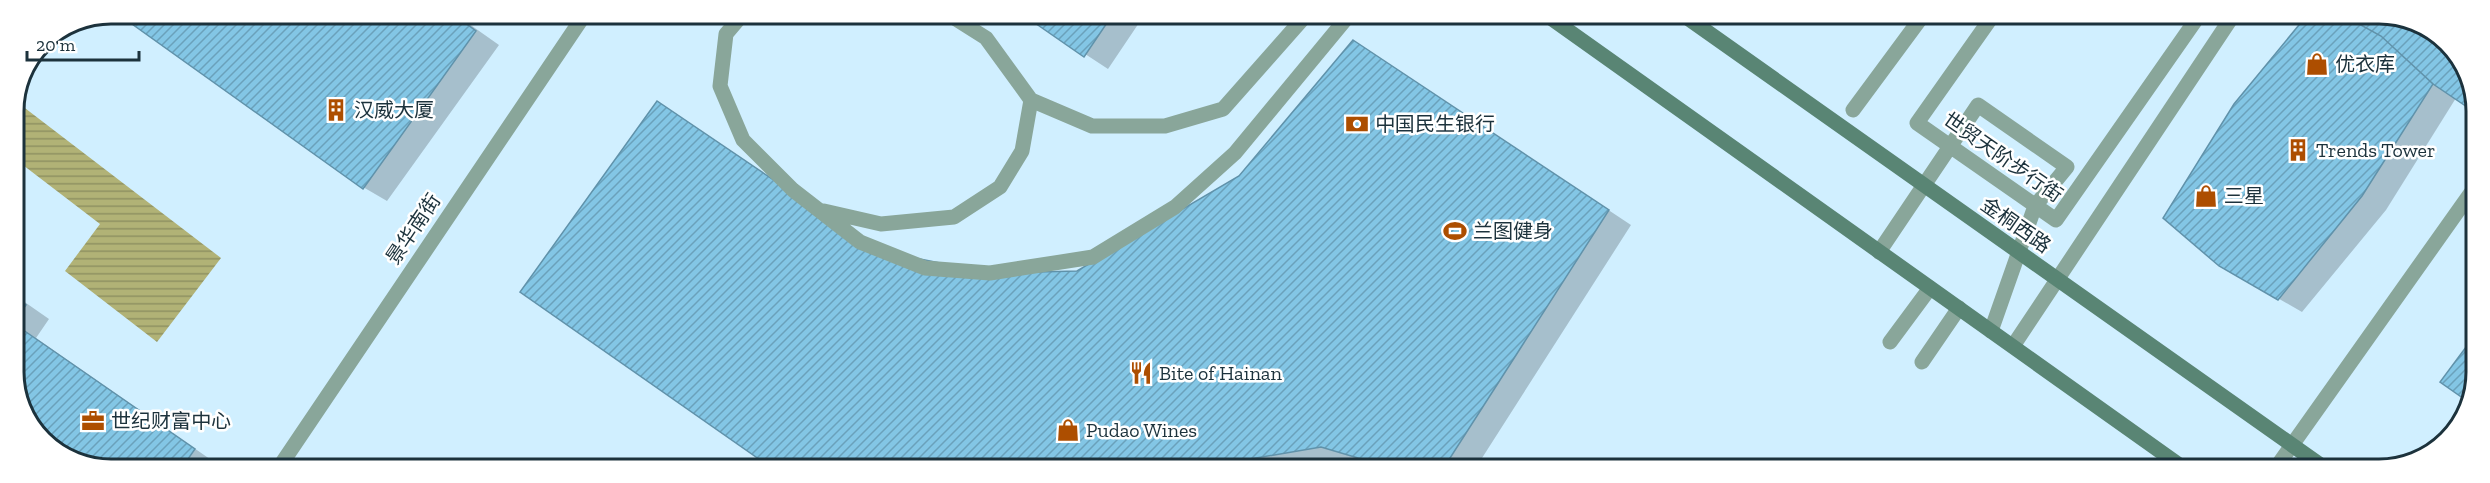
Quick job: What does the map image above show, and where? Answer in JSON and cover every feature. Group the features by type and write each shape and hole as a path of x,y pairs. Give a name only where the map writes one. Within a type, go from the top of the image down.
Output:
{"main road":[{"path":"1559,24 2171,459"},
{"name":"金桐西路","path":"1696,24 2311,459"}],"street":[{"name":"景华南街","path":"285,459 578,24"},
{"path":"734,24 726,34 720,86 743,140 793,190 860,242 925,268 990,273 1093,257 1175,207 1235,153 1342,24"},
{"path":"964,24 986,38 1031,100 1092,126 1165,126 1223,109 1298,24"},
{"path":"1853,110 1917,24"},
{"name":"世贸天阶步行街","path":"1987,24 1917,123 2056,220 2193,24"},
{"path":"2013,346 2227,24"},
{"path":"818,210 881,224 954,217 1000,187 1022,151 1031,100"},
{"path":"1879,252 1978,105 2067,167 2035,206 1991,331"},
{"path":"2282,459 2466,200"},
{"path":"1890,342 1930,288"},
{"path":"1922,362 1959,308"}],"shaded area":[{"path":"24,108 221,258 157,342 65,271 100,224 24,166"}],"building":[{"name":"汉威大厦","path":"132,24 467,24 476,31 363,189"},
{"path":"1036,24 1106,24 1084,57"},
{"name":"Trends Tower","path":"2300,24 2359,24 2381,36 2433,84 2362,196 2278,300 2219,266 2163,218 2234,104"},
{"path":"2359,24 2402,27 2417,33 2441,49 2461,83 2465,106 2433,84 2381,36"},
{"path":"1353,40 1609,210 1449,459 1361,459 1321,447 1251,459 759,459 520,292 657,101 818,210 870,249 990,273 1077,271 1239,176"},
{"name":"世纪财富中心","path":"24,331 195,449 188,459 111,459 83,454 63,444 49,434 42,425 29,400 24,372"},
{"path":"2466,347 2466,372 2462,397 2440,382"}],"place":[{"name":"优衣库","path":"2317,64"},
{"name":"汉威大厦","path":"336,110"},
{"name":"中国民生银行","path":"1357,124"},
{"name":"Trends Tower","path":"2298,150"},
{"name":"三星","path":"2206,196"},
{"name":"兰图健身","path":"1455,231"},
{"name":"Bite of Hainan","path":"1141,373"},
{"name":"世纪财富中心","path":"93,421"},
{"name":"Pudao Wines","path":"1068,430"}]}
